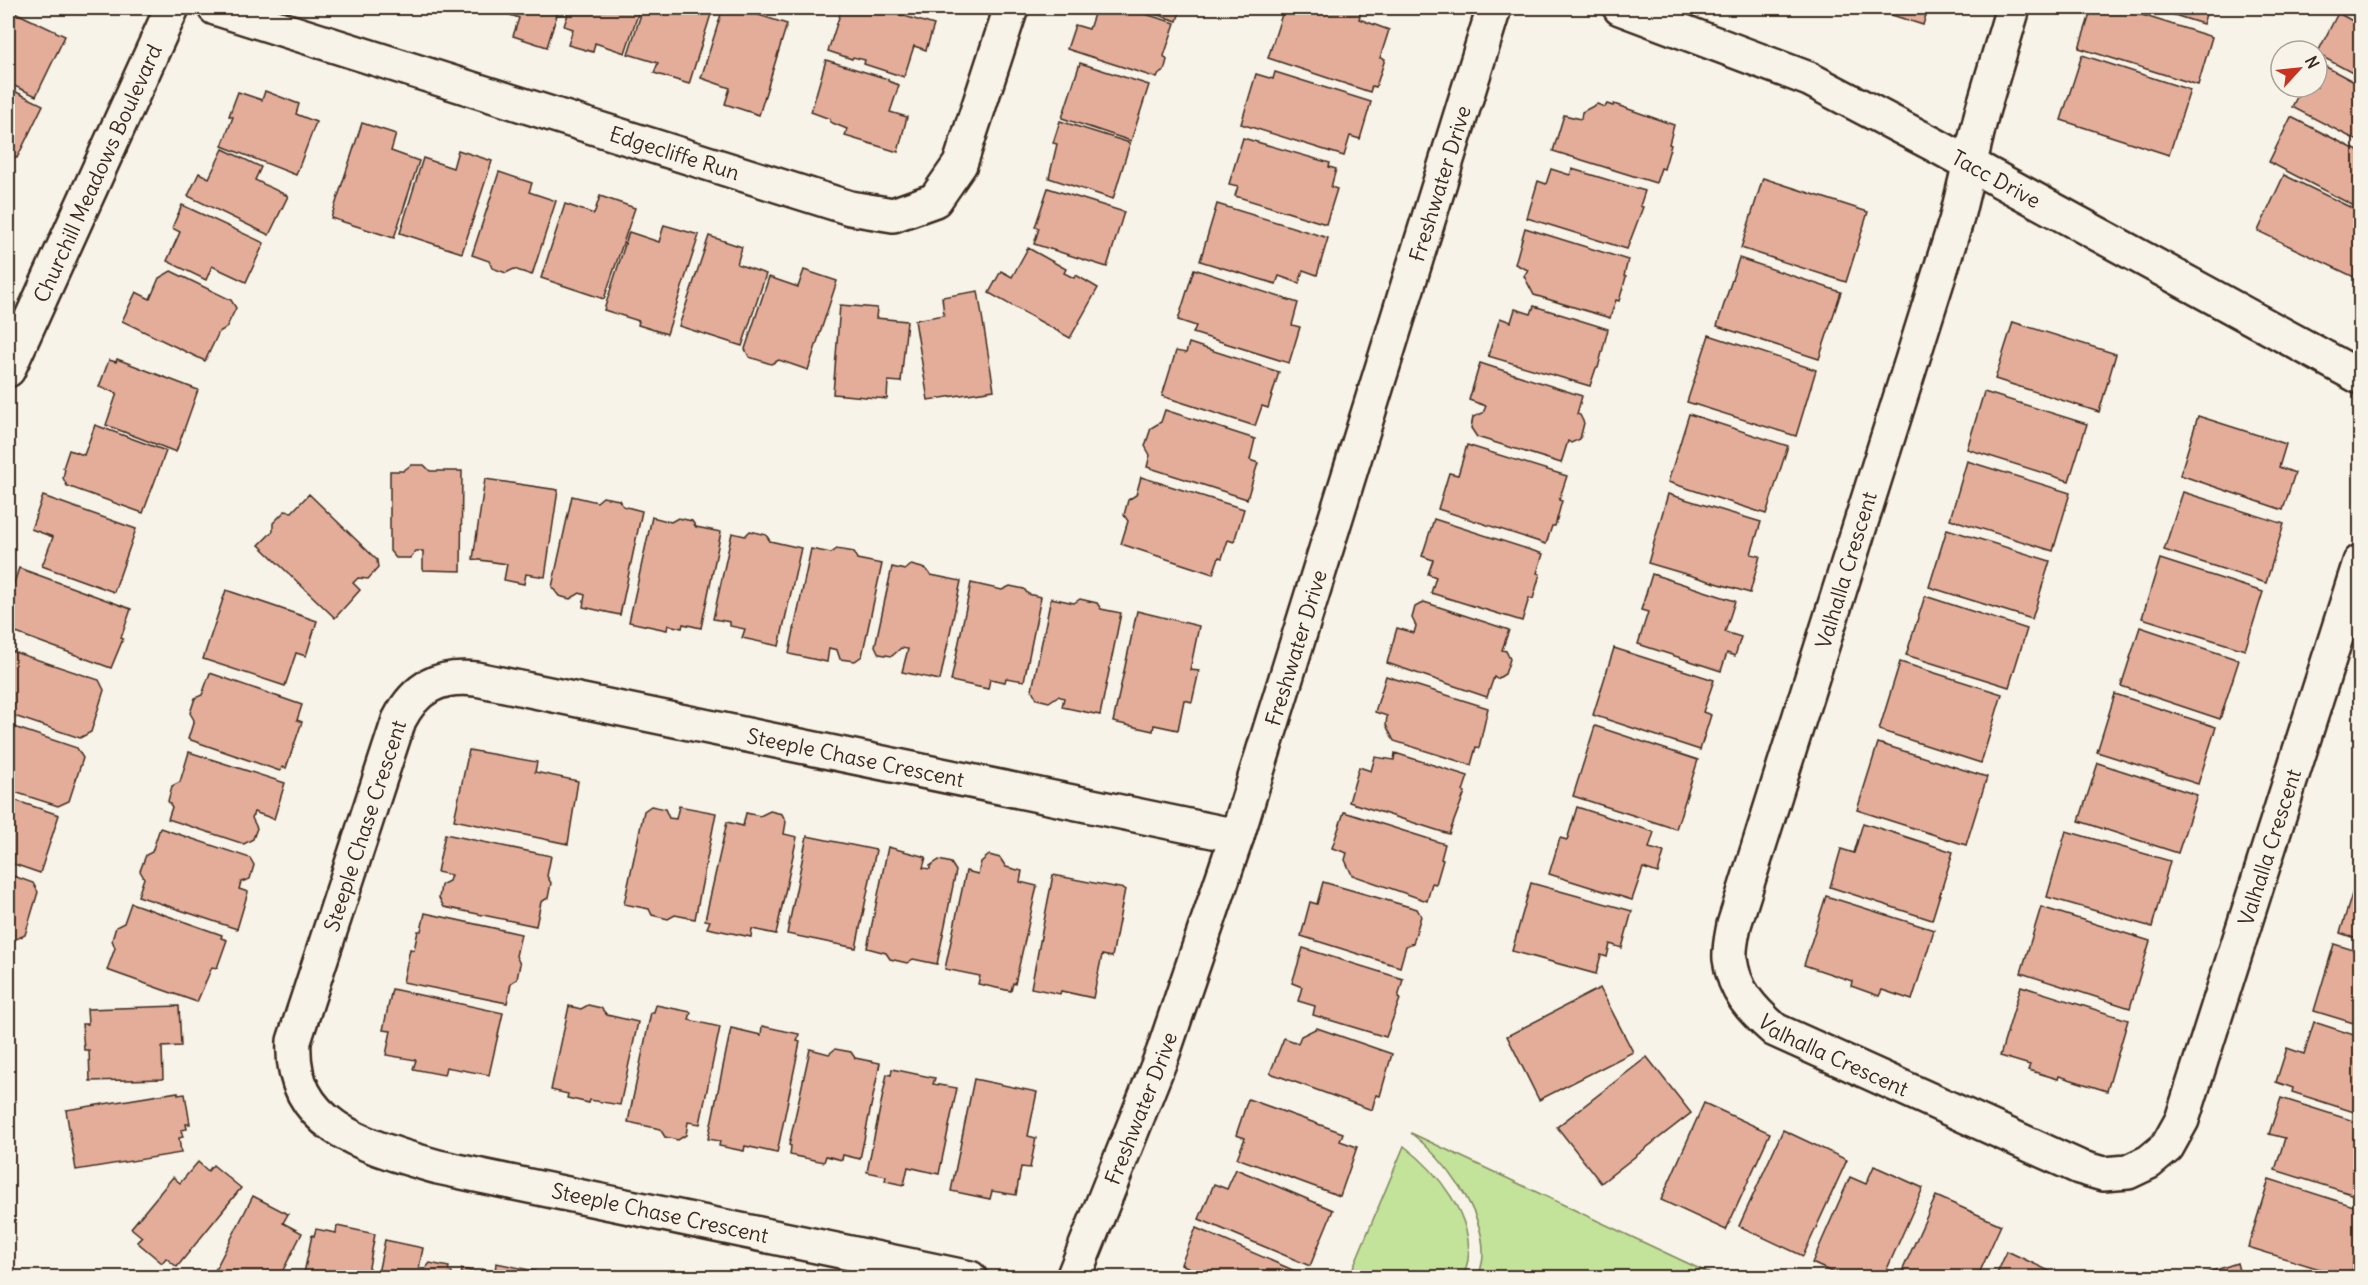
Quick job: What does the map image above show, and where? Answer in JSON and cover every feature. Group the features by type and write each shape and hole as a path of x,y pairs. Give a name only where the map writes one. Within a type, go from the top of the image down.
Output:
{"street":[{"name":"Churchill Meadows Boulevard","path":"8,370 172,8"},
{"name":"Edgecliffe Run","path":"215,8 850,208 893,215 934,200 960,164 1011,8"},
{"name":"Freshwater Drive","path":"1073,1278 1163,1053 1237,836 1494,8"},
{"name":"Tacc Drive","path":"1620,8 1809,79 2361,377"},
{"name":"Valhalla Crescent","path":"2013,8 1969,164 1956,221 1734,925 1730,957 1736,984 1753,1011 1775,1030 2079,1167 2103,1174 2128,1172 2149,1162 2167,1147 2182,1120 2361,562"},
{"name":"Steeple Chase Crescent","path":"970,1278 438,1167 373,1145 325,1121 311,1107 295,1075 294,1041 399,720 407,705 433,683 461,678 476,679 1237,836"}],"green space":[{"path":"1411,1133 1717,1277 1479,1277 1483,1257 1482,1237 1469,1203 1449,1171"},
{"path":"1404,1146 1440,1181 1459,1211 1468,1243 1468,1260 1463,1277 1349,1277"}],"building":[{"path":"490,8 559,8 547,47 513,36 519,18"},
{"path":"570,8 640,8 625,53 595,43 593,52 568,45 573,29 564,26"},
{"path":"643,8 713,8 689,84 654,73 658,63 628,54"},
{"path":"723,8 737,8 787,24 759,115 725,104 730,88 701,78"},
{"path":"842,8 878,8 934,25 926,50 914,46 904,77 864,64 865,60 853,57 852,59 828,51"},
{"path":"1096,8 1125,8 1175,23 1164,56 1167,60 1164,71 1157,78 1067,49 1075,25 1089,29"},
{"path":"1136,8 1181,8 1177,21"},
{"path":"1284,8 1319,8 1331,11 1332,8 1347,8 1361,12 1359,19 1389,30 1380,58 1385,59 1376,87 1372,86 1370,92 1268,58"},
{"path":"1870,8 1928,8 1923,25"},
{"path":"2092,8 2120,8 2212,37 2198,85 2079,48"},
{"path":"2152,8 2208,8 2203,24"},
{"path":"8,9 65,36 36,96 8,83"},
{"path":"2338,13 2360,25 2360,77 2329,60 2329,39 2325,39"},
{"path":"2082,55 2190,90 2169,155 2061,120"},
{"path":"826,60 888,79 899,85 890,112 907,117 898,152 845,136 847,129 811,112"},
{"path":"1080,63 1149,85 1131,141 1062,118"},
{"path":"2329,68 2360,85 2360,142 2292,107 2296,99 2329,99"},
{"path":"1275,72 1371,102 1360,139 1350,136 1344,156 1241,124 1256,74 1273,79"},
{"path":"8,88 43,105 17,158 8,153"},
{"path":"265,91 299,104 296,114 316,122 296,175 222,146 233,117 229,116 238,92 262,100"},
{"path":"1597,104 1605,107 1607,104 1613,106 1614,104 1674,125 1664,169 1661,168 1656,183 1553,151 1564,115 1581,119 1582,112"},
{"path":"2291,117 2360,152 2360,209 2269,162"},
{"path":"1060,121 1130,143 1113,199 1049,178 1057,144 1053,143"},
{"path":"362,123 396,134 391,151 419,161 394,238 331,218"},
{"path":"1243,138 1330,163 1329,167 1336,169 1331,187 1337,189 1326,224 1235,196 1238,186 1229,184"},
{"path":"223,149 261,167 255,180 288,196 269,235 188,196 199,173 209,178"},
{"path":"458,150 492,161 462,253 400,233 423,158 453,168"},
{"path":"1551,169 1570,175 1572,169 1645,191 1640,206 1643,207 1627,249 1527,218 1538,181 1546,184"},
{"path":"499,172 532,183 529,192 556,201 532,275 514,269 506,273 492,268 489,261 472,255"},
{"path":"2284,175 2360,212 2360,263 2354,277 2258,231"},
{"path":"1763,178 1868,212 1846,282 1741,248"},
{"path":"1048,188 1124,212 1107,267 1034,244 1039,228 1035,227"},
{"path":"600,196 635,208 604,299 541,278 565,204 594,214"},
{"path":"1217,204 1328,238 1317,275 1303,270 1299,283 1279,276 1276,284 1200,261"},
{"path":"182,205 264,243 246,282 212,266 206,280 167,261 180,232 172,228"},
{"path":"664,225 699,235 667,334 638,325 639,321 604,310 629,232 659,242"},
{"path":"1525,228 1628,260 1619,301 1616,300 1610,318 1534,295 1524,276 1528,270 1515,264"},
{"path":"709,236 742,247 737,264 766,274 742,346 679,326"},
{"path":"1028,248 1066,269 1064,273 1074,278 1076,275 1098,288 1070,338 989,293 1001,271 1012,277"},
{"path":"1739,258 1841,292 1819,359 1717,326"},
{"path":"1194,269 1298,303 1292,325 1300,327 1289,363 1193,333 1196,326 1178,320"},
{"path":"804,270 837,281 808,370 779,360 771,364 749,357 745,349 769,277 798,287"},
{"path":"171,271 231,300 236,308 226,328 219,332 205,361 122,321 136,292 150,299 159,278"},
{"path":"978,291 994,390 928,400 915,320 944,315 942,297"},
{"path":"840,305 877,308 876,318 907,321 901,382 888,381 887,399 833,394"},
{"path":"1534,306 1608,329 1598,368 1596,368 1590,386 1488,356 1500,318 1511,322 1515,309 1531,314"},
{"path":"2013,322 2116,354 2099,412 1995,379"},
{"path":"1709,335 1816,370 1796,436 1687,402"},
{"path":"1189,343 1279,372 1268,408 1262,406 1255,426 1162,396 1176,351 1186,353"},
{"path":"117,359 198,390 176,452 106,425 117,393 99,387 109,360 116,362"},
{"path":"1480,363 1582,396 1577,414 1584,423 1580,439 1571,443 1568,441 1561,463 1477,437 1471,428 1473,417 1483,413 1486,406 1469,400"},
{"path":"1984,392 2087,424 2069,481 1967,449"},
{"path":"1165,410 1255,439 1250,460 1258,463 1247,499 1147,467 1150,455 1145,446 1151,428 1161,422"},
{"path":"1689,414 1788,446 1766,514 1668,482"},
{"path":"2198,416 2286,444 2279,467 2295,473 2283,510 2180,475"},
{"path":"95,425 166,451 143,513 67,486 63,478 65,469 63,468 69,450 84,455"},
{"path":"1467,445 1567,476 1559,500 1562,501 1555,526 1552,526 1546,544 1438,509 1449,473 1458,475"},
{"path":"1967,461 2070,493 2053,551 1950,519"},
{"path":"411,465 424,465 430,471 462,471 461,571 423,570 423,551 416,551 410,558 396,558 390,551 390,471 403,471"},
{"path":"1141,477 1244,509 1234,542 1228,540 1213,574 1121,544 1128,521 1124,515 1128,500 1136,495"},
{"path":"485,479 558,490 545,577 526,574 524,584 504,580 507,564 473,559"},
{"path":"2183,492 2284,524 2266,583 2164,550"},
{"path":"309,494 377,560 378,568 368,579 358,578 353,583 360,590 335,618 259,545 273,531 273,523 285,511 292,512"},
{"path":"1668,494 1761,522 1751,554 1760,556 1750,593 1648,563"},
{"path":"43,496 136,529 114,592 42,566 53,537 31,529"},
{"path":"572,496 597,502 603,497 619,500 623,506 642,511 620,615 583,607 585,595 580,593 570,599 559,596 552,587"},
{"path":"652,517 671,522 678,518 692,521 696,527 721,532 701,628 683,624 682,628 668,625 667,630 629,622"},
{"path":"1434,519 1543,554 1533,599 1529,598 1522,621 1431,593 1436,577 1428,574 1433,560 1422,556"},
{"path":"1947,529 2050,561 2032,619 1929,587"},
{"path":"750,531 766,535 770,541 801,548 779,646 742,638 745,629 730,626 730,622 713,619 732,533 745,536"},
{"path":"811,549 831,553 837,549 854,552 857,559 882,564 862,656 855,661 840,659 837,650 829,648 827,662 789,654"},
{"path":"2160,559 2263,592 2245,650 2142,618"},
{"path":"911,565 926,569 931,575 961,581 940,680 902,672 908,649 901,648 892,656 879,654 875,646 892,567 905,570"},
{"path":"19,568 131,609 121,638 123,639 111,668 8,630 8,601"},
{"path":"1652,574 1735,601 1725,632 1741,637 1735,656 1727,653 1721,671 1638,644 1648,612 1641,610"},
{"path":"971,583 1002,590 1010,586 1024,589 1028,594 1041,597 1024,681 1006,678 1005,682 990,679 988,689 951,681"},
{"path":"226,590 317,621 306,656 296,653 285,686 203,659"},
{"path":"1925,596 2027,629 2009,687 1906,655"},
{"path":"1051,598 1074,603 1080,599 1097,603 1101,609 1121,613 1100,715 1062,707 1064,698 1058,696 1049,702 1037,699 1032,690"},
{"path":"1424,602 1509,630 1502,650 1506,651 1510,659 1505,674 1497,679 1494,677 1487,697 1387,663 1397,628 1414,633 1416,626 1412,618 1415,607"},
{"path":"1137,611 1199,626 1190,670 1199,671 1192,702 1184,700 1178,730 1154,725 1153,731 1113,722"},
{"path":"2140,627 2239,660 2220,719 2121,686"},
{"path":"1614,648 1714,680 1703,712 1711,715 1700,750 1593,715"},
{"path":"8,650 99,680 104,690 91,732 80,738 8,714"},
{"path":"1900,662 2002,694 1981,763 1879,730"},
{"path":"210,673 302,705 297,720 302,722 286,768 282,767 280,771 188,739 194,720 190,713 195,698 202,695"},
{"path":"1386,676 1488,708 1479,748 1476,747 1471,765 1394,741 1386,725 1387,716 1375,712"},
{"path":"2115,694 2216,727 2198,784 2097,752"},
{"path":"8,725 77,748 83,758 69,801 58,806 8,790"},
{"path":"1595,726 1698,760 1676,829 1573,796"},
{"path":"1878,743 1987,777 1966,845 1857,810"},
{"path":"469,750 537,762 535,772 578,781 568,844 454,820"},
{"path":"189,752 285,783 274,819 254,812 252,818 257,828 253,839 244,844 168,819 172,807 168,801 172,786 180,782"},
{"path":"1395,753 1468,776 1463,791 1465,792 1449,834 1349,802 1359,767 1371,771 1375,757 1394,760"},
{"path":"2098,763 2197,795 2178,853 2079,821"},
{"path":"8,798 59,815 40,873 8,862"},
{"path":"651,806 665,809 669,818 676,819 679,806 716,813 695,919 675,915 668,919 652,915 649,909 624,904 644,811"},
{"path":"1577,807 1654,832 1649,848 1664,852 1658,873 1643,868 1632,900 1549,874 1560,838 1567,840"},
{"path":"770,811 782,814 786,822 784,834 797,837 776,934 752,929 751,937 707,928 710,921 705,920 727,822 743,826 746,813 760,816"},
{"path":"1344,812 1445,844 1436,884 1432,883 1427,901 1352,875 1345,860 1347,853 1332,848"},
{"path":"1863,823 1953,852 1932,920 1830,887 1841,849 1854,853"},
{"path":"160,828 250,858 254,865 250,879 241,882 239,889 248,892 237,929 138,896 144,878 140,871 146,855 152,852"},
{"path":"2066,831 2170,861 2152,927 2047,897"},
{"path":"445,834 551,856 547,876 551,883 548,898 541,902 536,926 444,907 439,898 441,885 449,881 451,875 437,872"},
{"path":"807,836 876,850 856,948 787,934"},
{"path":"888,847 926,857 923,868 930,869 930,866 939,860 951,863 956,871 937,964 913,959 907,963 890,959 886,953 867,948"},
{"path":"989,855 1000,858 1006,867 1022,871 1020,882 1037,886 1015,984 1013,983 1011,991 978,984 980,976 945,969 966,871 978,874 981,862"},
{"path":"2360,868 2360,940 2340,933"},
{"path":"8,874 33,883 38,892 25,935 14,940 8,938"},
{"path":"1053,875 1125,889 1112,957 1102,955 1093,998 1061,991 1060,994 1031,988"},
{"path":"1323,882 1417,909 1421,916 1413,943 1406,946 1400,967 1301,936 1310,902 1317,904"},
{"path":"1531,883 1632,911 1622,948 1610,944 1607,957 1601,955 1596,974 1512,951"},
{"path":"1826,896 1934,930 1912,1000 1882,990 1879,996 1851,986 1852,981 1804,965"},
{"path":"131,903 222,935 221,938 227,940 217,968 212,967 197,1002 107,970 115,948 112,940 116,927 124,923"},
{"path":"2041,907 2150,941 2130,1008 2021,973"},
{"path":"425,913 521,934 516,956 520,964 517,979 511,983 507,1003 403,982 410,949 414,950"},
{"path":"2334,944 2360,952 2360,1025 2314,1011"},
{"path":"1303,948 1403,979 1398,998 1400,999 1386,1037 1313,1015 1315,1006 1298,1001 1302,987 1292,983"},
{"path":"2021,986 2128,1020 2107,1091 2059,1076 2058,1079 2028,1070 2030,1065 2000,1056"},
{"path":"1600,988 1633,1052 1539,1100 1507,1036"},
{"path":"392,989 503,1013 489,1075 446,1067 444,1075 413,1069 416,1060 386,1055 391,1031 383,1030"},
{"path":"588,1005 601,1008 607,1015 638,1022 620,1105 590,1100 589,1103 567,1098 568,1094 551,1090 569,1006 581,1009"},
{"path":"656,1005 691,1012 689,1020 720,1027 700,1124 688,1122 686,1135 678,1140 665,1137 660,1129 628,1122 651,1012 654,1012"},
{"path":"179,1006 181,1046 162,1047 163,1079 90,1081 89,1050 84,1050 82,1024 88,1024 87,1009"},
{"path":"2314,1022 2360,1037 2360,1114 2292,1092 2293,1088 2276,1082 2287,1048 2304,1054"},
{"path":"762,1026 799,1034 797,1041 800,1042 777,1153 745,1146 744,1151 719,1146 720,1141 708,1139 731,1028 761,1035"},
{"path":"1317,1028 1392,1054 1380,1096 1376,1095 1372,1110 1270,1073 1284,1038 1298,1043 1301,1036"},
{"path":"810,1049 829,1054 835,1049 851,1052 855,1058 880,1063 860,1159 843,1155 842,1160 826,1156 824,1162 790,1155 791,1146 789,1145"},
{"path":"1647,1057 1691,1113 1601,1183 1557,1127"},
{"path":"892,1069 935,1078 933,1084 957,1088 939,1174 908,1167 904,1185 885,1181 886,1176 867,1172 887,1074 891,1075"},
{"path":"974,1079 1037,1092 1028,1136 1036,1138 1030,1168 1021,1167 1016,1195 992,1191 990,1199 951,1191"},
{"path":"178,1092 178,1095 185,1094 190,1124 186,1124 187,1129 181,1130 183,1137 179,1138 181,1153 76,1170 66,1110"},
{"path":"2281,1098 2360,1123 2358,1196 2275,1170 2285,1138 2269,1134"},
{"path":"1248,1099 1343,1133 1340,1141 1357,1147 1340,1196 1237,1158 1245,1138 1236,1135"},
{"path":"1704,1103 1770,1133 1726,1230 1661,1200"},
{"path":"1783,1130 1847,1160 1803,1256 1739,1226"},
{"path":"198,1162 208,1171 213,1165 241,1188 177,1267 166,1258 162,1263 137,1242 142,1237 131,1228 173,1177 180,1183"},
{"path":"1874,1166 1923,1188 1883,1278 1845,1278 1812,1263 1850,1177 1866,1184"},
{"path":"1236,1169 1333,1210 1310,1266 1199,1219 1214,1184 1227,1189"},
{"path":"2269,1179 2360,1208 2360,1239 2349,1278 2248,1247"},
{"path":"253,1196 288,1214 283,1223 302,1233 279,1278 211,1278"},
{"path":"1936,1196 2001,1225 1977,1278 1899,1278"},
{"path":"337,1226 375,1234 367,1278 303,1278 312,1235 314,1236 316,1229 336,1233"},
{"path":"1196,1228 1302,1274 1301,1278 1191,1278 1194,1270 1181,1264"},
{"path":"385,1240 423,1248 419,1268 425,1269 430,1263 449,1267 448,1271 452,1272 451,1278 377,1278"},
{"path":"2007,1251 2064,1278 1995,1278"},
{"path":"496,1263 535,1271 534,1278 461,1278 462,1269 480,1273 481,1269 495,1272"},
{"path":"2237,1263 2241,1278 2192,1278"}]}
